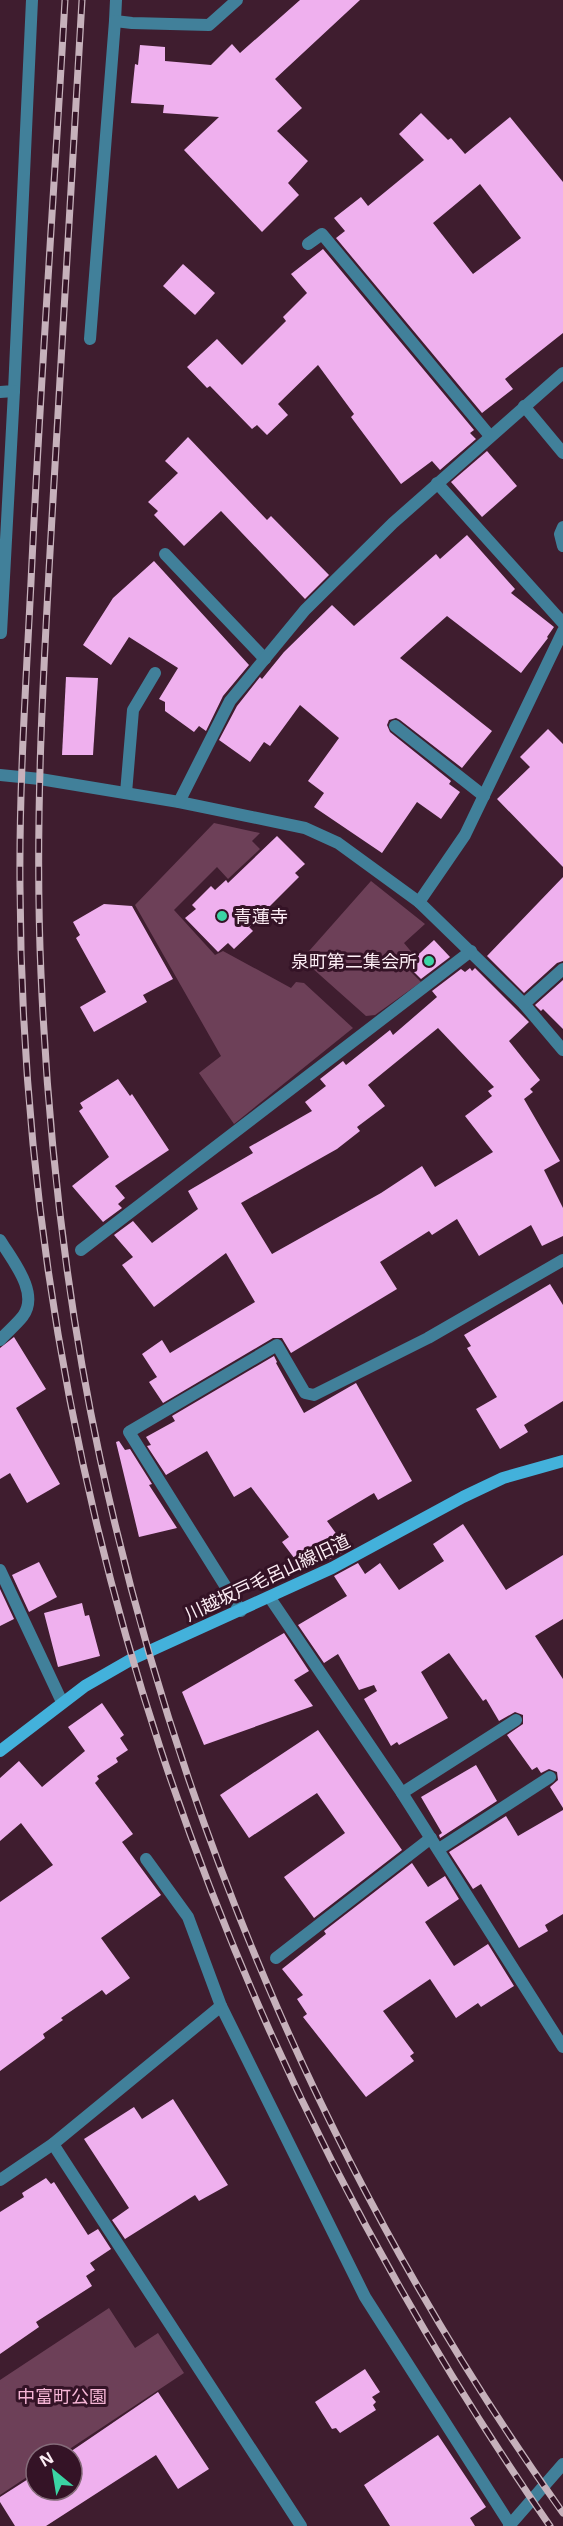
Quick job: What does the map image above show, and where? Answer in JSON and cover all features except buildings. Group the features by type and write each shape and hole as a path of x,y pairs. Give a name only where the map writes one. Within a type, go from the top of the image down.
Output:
{"street":[{"path":"1,633 32,0"},
{"path":"90,339 116,0"},
{"path":"115,21 209,25 237,0"},
{"path":"308,244 322,234 490,436"},
{"path":"179,802 230,701 305,609 393,523 563,373"},
{"path":"0,392 14,391"},
{"path":"524,406 563,453"},
{"path":"437,483 563,623"},
{"path":"563,527 560,534 563,546"},
{"path":"165,554 265,659"},
{"path":"419,902 465,836 563,631"},
{"path":"126,793 134,710 155,673"},
{"path":"395,726 484,796"},
{"path":"0,775 40,778 179,802 305,828 338,843 419,902 524,1004 563,1050"},
{"path":"81,1250 471,951"},
{"path":"524,1004 563,969"},
{"path":"0,1240 22,1277 28,1294 28,1304 24,1315 0,1340"},
{"path":"241,1611 129,1432 277,1345 305,1393 314,1395 428,1338 563,1260"},
{"name":"川越坂戸毛呂山線旧道","path":"0,1751 62,1702 132,1659 270,1598 371,1549 463,1497 503,1478 563,1461"},
{"path":"0,1570 62,1702"},
{"path":"270,1598 439,1849 563,2048"},
{"path":"402,1793 516,1720"},
{"path":"439,1849 550,1777"},
{"path":"276,1958 431,1838"},
{"path":"146,1859 188,1917 222,2007 365,2297 510,2526 563,2464"},
{"path":"0,2180 53,2144 222,2007"},
{"path":"53,2144 302,2526"}],"green space":[{"path":"214,823 260,833 252,841 260,849 228,879 217,867 174,910 215,955 223,951 291,988 296,982 304,983 353,1028 234,1124 199,1073 221,1056 135,905"},
{"path":"371,881 425,924 404,943 414,955 404,965 421,982 375,1015 366,1016 302,959"},
{"name":"中富町公園","path":"109,2308 135,2348 158,2333 184,2373 80,2442 24,2442 24,2479 0,2495 0,2380"}],"railway":[{"path":"65,0 23,734 20,849 30,1108 57,1325 100,1538 160,1747 235,1950 325,2148 431,2340 550,2526"},
{"path":"82,0 46,619 39,797 39,915 48,1096 60,1218 88,1398 134,1599 175,1738 223,1875 278,2009 339,2141 408,2269 482,2393 563,2513"}],"place":[{"name":"青蓮寺","path":"222,916"},
{"name":"泉町第二集会所","path":"429,961"}]}
